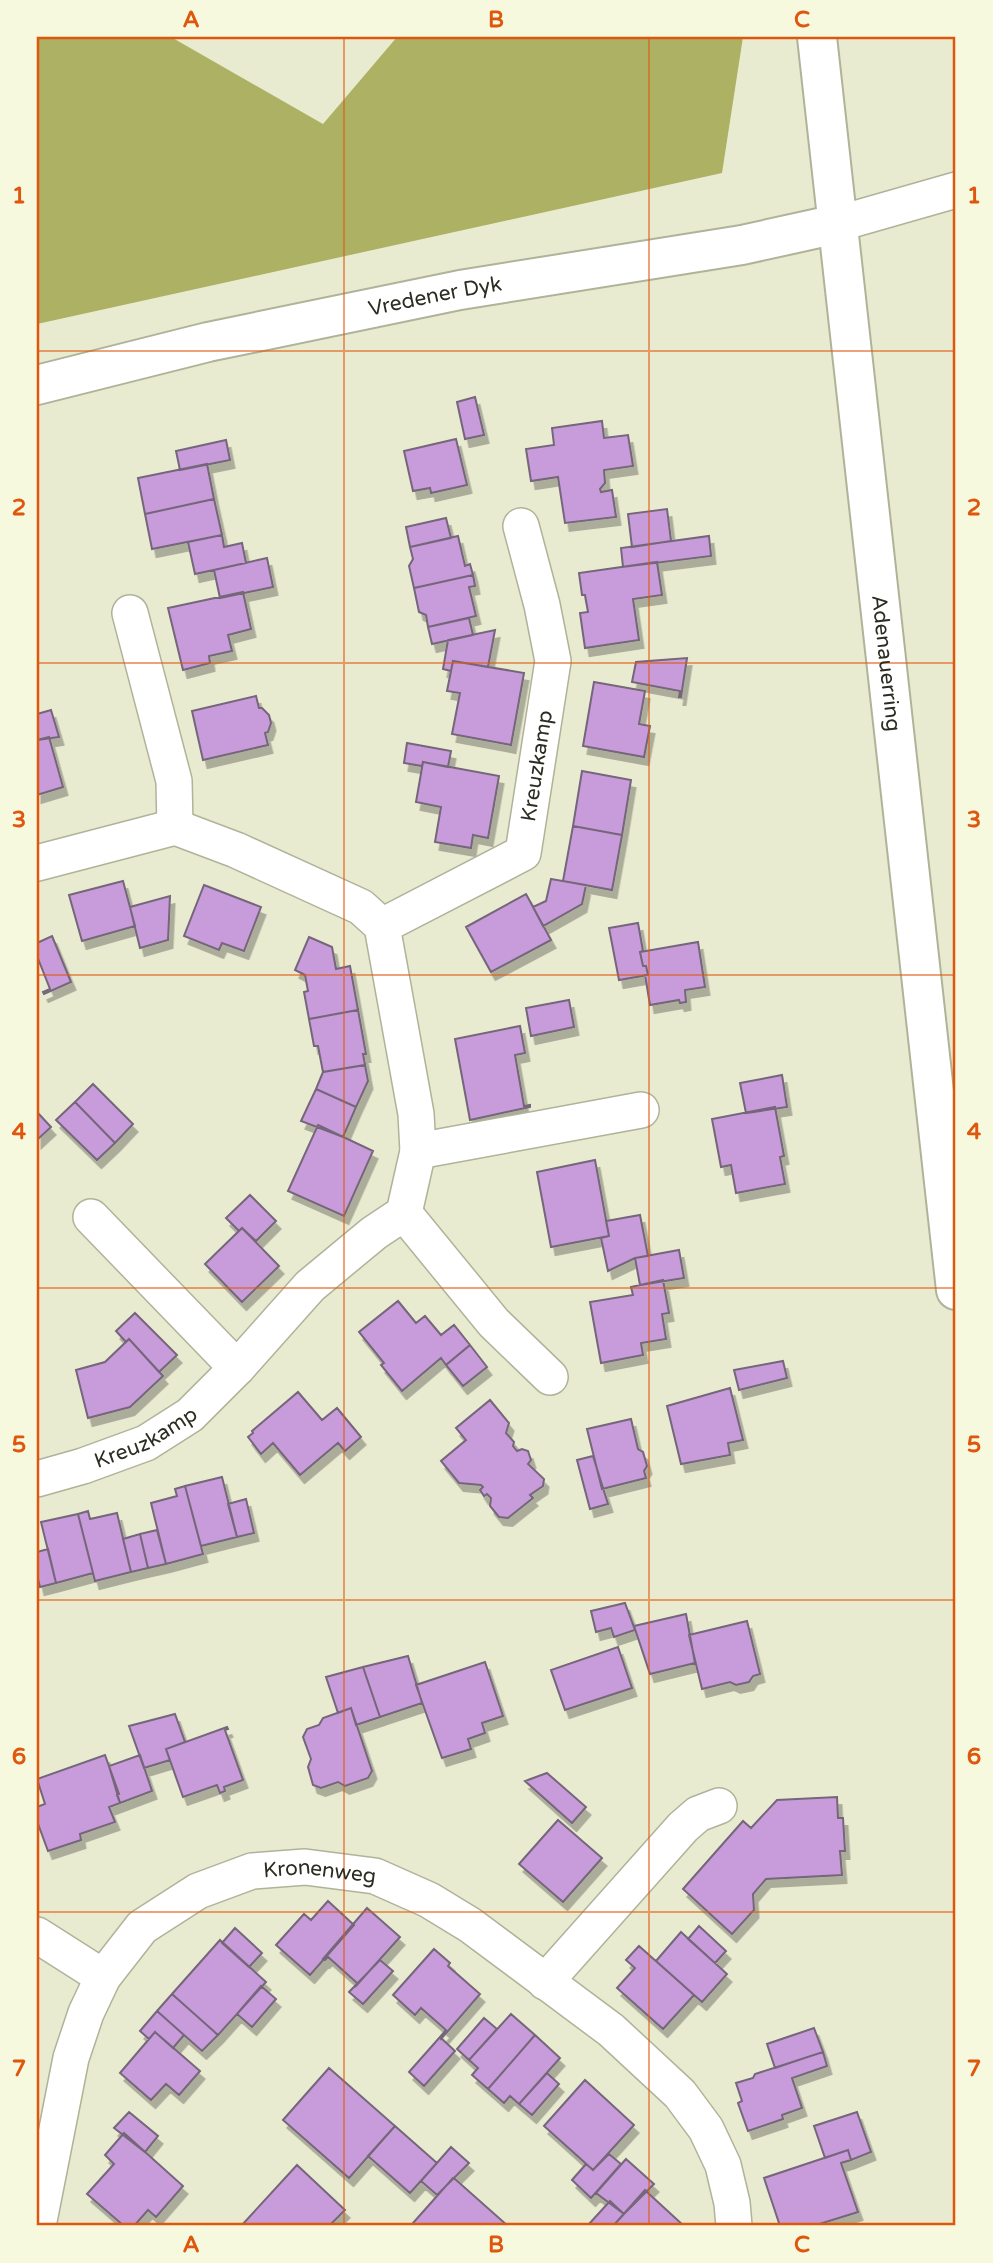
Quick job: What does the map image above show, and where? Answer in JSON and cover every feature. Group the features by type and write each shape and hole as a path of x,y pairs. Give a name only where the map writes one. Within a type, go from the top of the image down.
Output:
{"main road":[{"name":"Adenauerring","path":"817,37 956,1290"},
{"name":"Vredener Dyk","path":"37,385 208,342 460,290 742,245 837,224"}],"street":[{"path":"837,224 956,190"},
{"name":"Kreuzkamp","path":"382,926 523,853 553,661 522,526"},
{"path":"130,613 174,781 175,827"},
{"path":"37,863 175,827 236,850 361,907 382,926 416,1114 418,1151 404,1213 494,1323 550,1377"},
{"path":"418,1151 640,1110"},
{"name":"Kreuzkamp","path":"37,1479 146,1443 190,1415 237,1368 310,1286 374,1233 404,1213"},
{"path":"91,1217 237,1368"},
{"path":"545,1982 683,1827 698,1814 719,1805"},
{"name":"Kronenweg","path":"38,2226 71,2058 86,2013 103,1977 142,1927 198,1891 252,1871 305,1867 375,1876 429,1900 470,1925 611,2030 680,2094 706,2129 723,2165 732,2203 734,2226"},
{"path":"37,1935 103,1977"}],"green space":[{"path":"37,37 171,37 323,124 397,37 743,37 722,173 37,324"}],"building":[{"path":"475,397 484,435 465,439 457,402"},
{"path":"602,421 604,438 628,435 633,466 604,470 605,483 600,489 601,492 612,490 616,517 565,523 558,477 531,481 526,449 554,445 552,428"},
{"path":"456,439 467,485 431,493 430,488 413,491 404,451"},
{"path":"226,440 230,460 180,470 176,451"},
{"path":"207,464 214,499 145,514 138,478"},
{"path":"214,499 222,535 152,549 145,514"},
{"path":"667,509 671,541 632,547 628,514"},
{"path":"446,518 451,538 410,547 406,527"},
{"path":"222,535 224,547 242,543 246,563 195,574 188,542"},
{"path":"458,536 465,566 470,564 473,575 414,588 409,566 413,559 410,547"},
{"path":"709,536 711,556 623,567 621,548"},
{"path":"267,558 273,587 220,598 214,570"},
{"path":"657,562 662,595 633,599 639,640 585,648 580,613 588,612 579,573"},
{"path":"473,575 475,586 469,587 476,616 428,627 426,615 419,612 414,588"},
{"path":"243,592 251,629 228,635 232,651 209,656 210,663 183,670 168,608"},
{"path":"469,618 473,635 432,644 428,627"},
{"path":"495,630 488,667 453,661 451,671 443,669 448,640"},
{"path":"687,658 681,697 680,691 632,682 636,662"},
{"path":"453,661 524,673 511,745 452,734 460,693 447,691"},
{"path":"594,682 645,691 639,724 650,726 644,757 583,746"},
{"path":"256,696 259,708 269,715 271,723 265,733 268,745 203,760 192,711"},
{"path":"51,710 59,737 37,740 37,714"},
{"path":"49,737 63,787 37,795 37,740"},
{"path":"407,743 451,751 448,767 423,762 422,766 404,763"},
{"path":"423,762 499,776 488,838 473,835 471,848 435,842 441,807 416,802"},
{"path":"582,771 631,780 622,835 573,826"},
{"path":"573,826 622,835 612,890 563,881"},
{"path":"551,879 586,885 582,904 543,926 533,907 546,901"},
{"path":"123,881 135,926 82,941 69,895"},
{"path":"204,885 261,907 244,951 222,943 219,950 184,936"},
{"path":"526,894 551,940 491,972 466,927"},
{"path":"170,896 168,940 140,948 130,907"},
{"path":"638,923 643,951 640,952 648,975 619,980 609,928"},
{"path":"52,936 71,982 44,994 43,992 50,989 37,956 37,943"},
{"path":"309,937 332,947 336,969 350,966 358,1010 309,1019 304,992 308,991 305,975 295,970"},
{"path":"698,942 705,987 685,990 686,1002 680,1003 679,1000 650,1005 645,975 648,975 640,952"},
{"path":"569,1000 574,1027 531,1036 526,1008"},
{"path":"358,1010 366,1054 363,1054 365,1065 323,1072 309,1019"},
{"path":"520,1026 525,1053 515,1055 524,1106 530,1107 470,1120 455,1039"},
{"path":"365,1065 368,1081 356,1107 316,1089 323,1072"},
{"path":"782,1075 787,1107 746,1113 740,1083"},
{"path":"93,1084 133,1124 115,1143 75,1102"},
{"path":"316,1089 356,1107 343,1137 301,1121"},
{"path":"75,1102 115,1143 97,1160 56,1120"},
{"path":"775,1107 784,1156 780,1157 785,1184 736,1193 731,1165 721,1167 712,1119"},
{"path":"37,1112 51,1127 37,1140"},
{"path":"318,1125 373,1151 344,1216 288,1191"},
{"path":"595,1160 609,1236 551,1247 537,1172"},
{"path":"250,1195 276,1221 256,1241 242,1228 239,1231 226,1218"},
{"path":"640,1215 648,1256 635,1258 608,1271 601,1238 609,1236 606,1221"},
{"path":"242,1228 279,1266 242,1302 205,1264"},
{"path":"679,1250 684,1278 640,1285 635,1258"},
{"path":"663,1280 669,1313 662,1314 666,1339 641,1343 643,1355 601,1363 590,1302 633,1295 631,1287"},
{"path":"398,1301 416,1323 425,1316 441,1335 454,1325 470,1345 446,1365 441,1358 402,1391 359,1332"},
{"path":"135,1313 177,1355 159,1372 129,1339 126,1342 116,1331"},
{"path":"129,1339 163,1376 130,1407 88,1418 76,1370 105,1362"},
{"path":"470,1345 487,1367 463,1386 446,1365"},
{"path":"783,1361 787,1378 739,1390 734,1370"},
{"path":"730,1388 743,1440 728,1443 730,1455 681,1464 667,1406"},
{"path":"298,1392 322,1420 337,1408 361,1437 345,1451 338,1443 300,1475 273,1443 261,1454 248,1437"},
{"path":"490,1400 509,1423 506,1433 514,1442 513,1446 517,1451 528,1451 531,1460 528,1464 544,1479 543,1486 530,1495 533,1498 508,1518 499,1517 490,1506 491,1498 487,1494 484,1496 480,1490 483,1487 481,1485 459,1483 441,1461 466,1440 456,1428"},
{"path":"631,1419 638,1449 643,1452 647,1466 644,1471 646,1478 602,1489 587,1429"},
{"path":"593,1456 608,1504 590,1509 577,1460"},
{"path":"222,1477 237,1537 201,1546 185,1486"},
{"path":"185,1486 203,1554 166,1564 151,1503 177,1496 175,1489"},
{"path":"246,1499 254,1533 237,1537 228,1504"},
{"path":"88,1511 90,1519 117,1513 131,1572 95,1581 78,1514"},
{"path":"78,1514 93,1573 56,1583 41,1522"},
{"path":"157,1530 166,1564 148,1568 140,1534"},
{"path":"140,1534 148,1568 131,1572 123,1539"},
{"path":"48,1549 56,1583 40,1587 37,1552"},
{"path":"625,1603 635,1630 614,1637 611,1628 596,1632 591,1611"},
{"path":"686,1614 695,1663 650,1674 634,1626"},
{"path":"747,1621 760,1674 753,1676 749,1682 736,1685 730,1682 702,1689 689,1635"},
{"path":"618,1647 632,1688 565,1710 551,1670"},
{"path":"408,1656 422,1703 380,1717 363,1667"},
{"path":"485,1662 503,1716 482,1723 485,1733 468,1739 471,1749 442,1758 416,1685"},
{"path":"363,1667 380,1717 356,1725 351,1708 338,1713 326,1677"},
{"path":"351,1708 372,1771 368,1778 345,1786 338,1782 321,1788 313,1785 308,1767 311,1759 303,1737 307,1729 319,1725 323,1718"},
{"path":"175,1714 185,1742 166,1749 170,1760 144,1768 129,1726"},
{"path":"227,1727 225,1730 243,1780 224,1787 225,1791 220,1793 217,1785 183,1797 166,1749"},
{"path":"105,1755 119,1794 120,1803 109,1807 115,1822 80,1834 81,1840 48,1851 37,1821 37,1807 45,1804 37,1779"},
{"path":"140,1755 152,1791 120,1803 109,1766"},
{"path":"547,1773 586,1807 572,1823 525,1781"},
{"path":"837,1797 838,1818 843,1818 845,1851 840,1851 842,1875 766,1879 753,1894 754,1910 732,1934 683,1889 743,1821 751,1828 777,1800"},
{"path":"558,1820 602,1858 563,1902 519,1864"},
{"path":"328,1901 354,1925 310,1975 276,1945 304,1914 311,1920"},
{"path":"367,1908 400,1937 355,1987 357,1983 328,1957 323,1959"},
{"path":"699,1926 726,1951 715,1963 688,1939"},
{"path":"235,1928 262,1953 249,1967 222,1943"},
{"path":"681,1932 727,1974 702,2002 656,1961"},
{"path":"220,1940 266,1982 218,2035 172,1994"},
{"path":"639,1946 694,1995 663,2029 617,1988 635,1968 626,1960"},
{"path":"434,1949 450,1963 448,1966 480,1994 441,2039 446,2030 421,2008 415,2015 393,1995"},
{"path":"380,1960 393,1971 363,2004 349,1992"},
{"path":"261,1986 276,1999 252,2027 237,2014"},
{"path":"172,1994 218,2035 202,2051 157,2011"},
{"path":"157,2011 184,2035 173,2048 155,2032 149,2039 140,2031"},
{"path":"511,2014 535,2035 488,2089 472,2075 478,2068 469,2060"},
{"path":"484,2018 497,2029 469,2060 457,2049"},
{"path":"814,2028 823,2052 775,2068 767,2044"},
{"path":"155,2032 200,2071 179,2095 166,2084 151,2100 120,2073"},
{"path":"535,2035 560,2058 519,2104 510,2096 504,2103 488,2089"},
{"path":"440,2037 455,2051 424,2086 409,2072"},
{"path":"823,2052 827,2066 792,2078 802,2108 782,2115 783,2119 748,2131 738,2103 742,2101 736,2083 753,2078 755,2074"},
{"path":"329,2068 395,2126 349,2178 283,2120"},
{"path":"547,2073 559,2084 532,2115 519,2104"},
{"path":"585,2080 634,2125 593,2170 544,2126"},
{"path":"129,2112 158,2136 145,2152 114,2128"},
{"path":"857,2112 871,2152 851,2160 848,2150 825,2158 814,2126"},
{"path":"395,2126 437,2163 410,2193 368,2156"},
{"path":"124,2133 183,2186 156,2217 148,2210 134,2226 124,2226 87,2194 114,2164 105,2155"},
{"path":"451,2147 469,2163 437,2195 421,2181"},
{"path":"848,2150 851,2160 841,2163 858,2212 813,2226 780,2226 764,2178"},
{"path":"609,2154 621,2164 591,2198 572,2180 586,2164 593,2170"},
{"path":"626,2159 654,2184 624,2214 596,2193"},
{"path":"297,2165 345,2210 329,2226 241,2226"},
{"path":"453,2178 508,2226 416,2226 413,2223"},
{"path":"645,2190 647,2192 684,2226 613,2226"},
{"path":"610,2201 624,2214 613,2226 591,2226 589,2224"}]}
